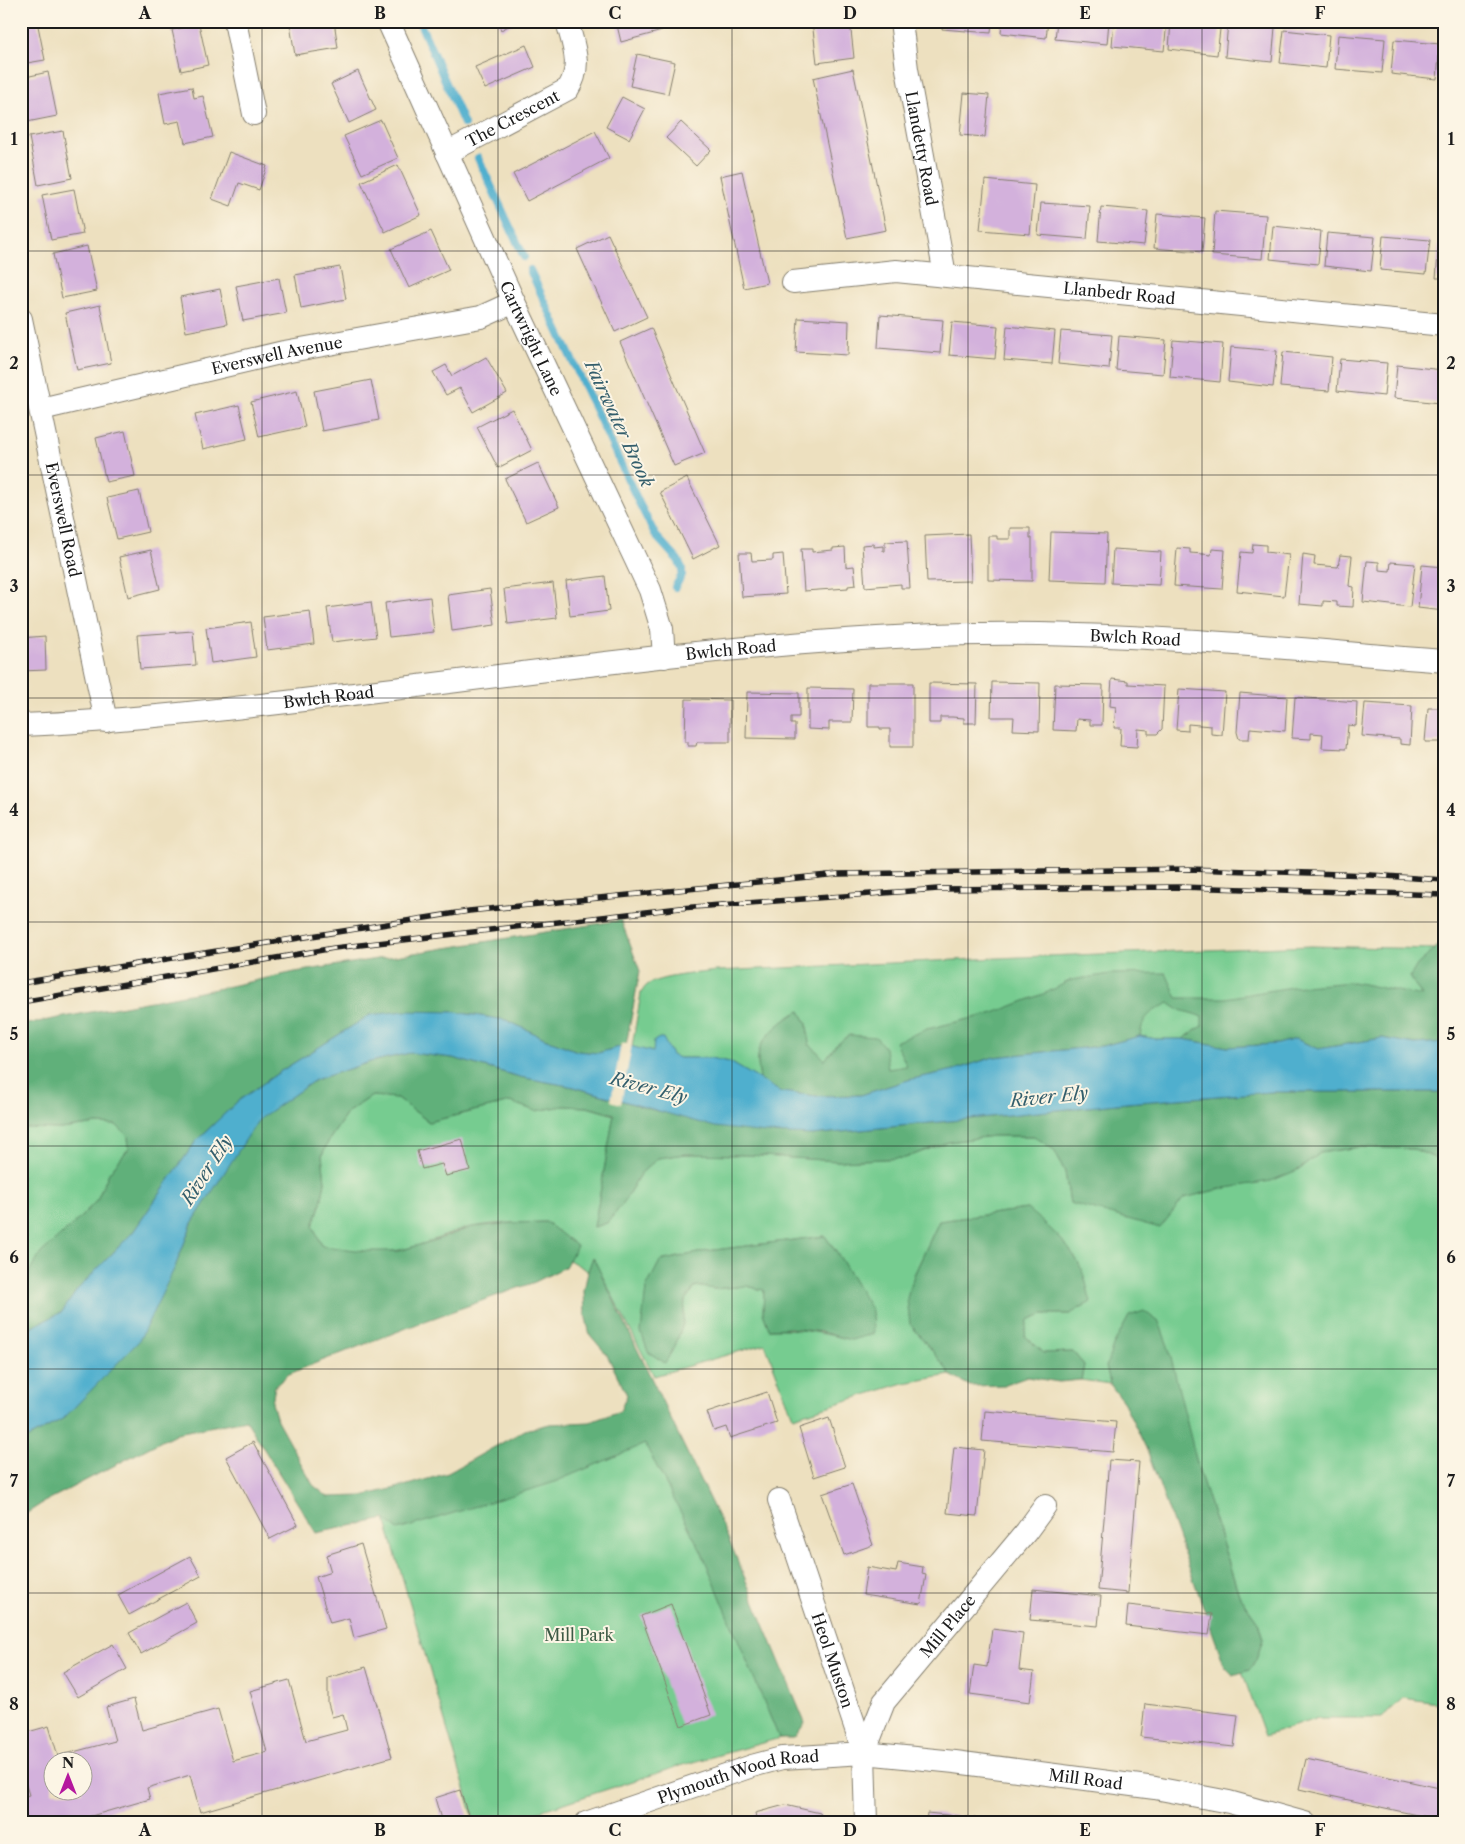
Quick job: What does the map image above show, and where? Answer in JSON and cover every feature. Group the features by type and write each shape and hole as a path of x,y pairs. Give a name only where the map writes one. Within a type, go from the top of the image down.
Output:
{"street":[{"path":"235,21 254,114"},
{"name":"Cartwright Lane","path":"388,21 514,302 650,590 662,629 664,657"},
{"name":"The Crescent","path":"447,153 568,89 574,79 576,66 575,54 566,21"},
{"name":"Llandetty Road","path":"901,21 907,69 945,275"},
{"name":"Llanbedr Road","path":"793,282 896,271 1444,325"},
{"name":"Everswell Avenue","path":"41,408 284,352 481,317 514,302"},
{"name":"Everswell Road","path":"21,319 106,721"},
{"name":"Bwlch Road","path":"21,725 106,721 252,706 756,647 914,636 1039,633 1246,645 1444,661"},
{"name":"Heol Muston","path":"779,1500 864,1753 866,1823"},
{"name":"Mill Place","path":"864,1753 884,1702 1026,1532 1045,1506"},
{"name":"Mill Road","path":"864,1753 955,1762 1155,1788 1229,1802 1292,1821"},
{"name":"Plymouth Wood Road","path":"586,1823 752,1766 782,1758 864,1753"}],"green space":[{"path":"621,920 640,971 626,1045 598,1053 577,1051 506,1020 455,1012 370,1015 281,1071 238,1101 196,1141 133,1232 77,1290 62,1312 32,1327 23,1316 23,1282 41,1253 77,1221 97,1200 109,1173 129,1148 128,1136 116,1125 97,1124 61,1129 21,1128 21,1025 216,989 295,972"},
{"path":"1444,938 1444,1042 1415,1044 1382,1038 1318,1049 1296,1039 1278,1044 1227,1047 1183,1039 1202,1026 1202,1017 1181,1010 1169,1003 1149,1015 1143,1023 1140,1036 1102,1046 994,1057 954,1070 908,1080 861,1095 817,1096 781,1092 760,1080 758,1056 760,1048 777,1026 800,1011 807,1024 809,1045 825,1060 835,1046 849,1035 876,1037 885,1048 888,1069 907,1066 895,1042 927,1029 994,1013 1048,992 1071,980 1111,974 1166,973 1177,998 1225,998 1292,987 1353,982 1422,996 1410,977 1417,965"},
{"path":"1311,946 1435,949 1437,996 1202,1026 1183,1039 1156,1039 1140,1036 1142,1023 1145,1018 943,1073 944,1055 910,1071 908,1080 835,1046 825,1061 809,1045 807,1024 800,1011 777,1026 760,1048 758,1064 760,1080 730,1062 710,1058 679,1058 632,1047 641,993 646,986 652,983 680,976 717,971"},
{"path":"410,1053 453,1058 520,1077 574,1087 657,1111 812,1135 1127,1103 1270,1092 1444,1092 1444,1162 1414,1149 1359,1147 1320,1153 1300,1169 1271,1181 1220,1189 1184,1198 1160,1228 1070,1203 1065,1172 1054,1150 1034,1136 993,1136 948,1142 905,1158 838,1161 748,1155 686,1154 658,1158 640,1174 622,1205 607,1223 594,1227 614,1114 587,1107 563,1106 536,1111 510,1102 429,1122 397,1098 372,1096 348,1112 329,1140 322,1155 325,1182 321,1203 313,1226 322,1246 364,1251 399,1251 472,1227 546,1222 577,1246 565,1267 535,1282 425,1321 316,1363 289,1374 275,1386 272,1403 277,1420 313,1485 328,1497 362,1496 404,1486 448,1473 525,1430 550,1424 590,1422 620,1411 627,1395 607,1355 590,1335 585,1314 584,1291 593,1257 729,1540 805,1723 794,1738 779,1738 702,1553 645,1444 552,1483 398,1530 385,1519 316,1533 246,1420 177,1433 44,1502 21,1517 21,1442 64,1418 175,1267 192,1223 259,1118 315,1080 370,1062"},
{"path":"372,1096 397,1098 429,1122 510,1102 536,1111 563,1106 587,1107 614,1115 594,1227 607,1223 622,1205 640,1174 657,1158 686,1154 748,1155 838,1161 905,1158 948,1142 993,1136 1034,1136 1054,1149 1065,1172 1070,1203 1183,1198 1300,1169 1320,1153 1359,1147 1414,1149 1444,1162 1444,1704 1403,1698 1382,1718 1318,1718 1265,1736 1242,1672 1250,1670 1256,1660 1263,1639 1258,1622 1239,1595 1187,1429 1106,1366 1110,1384 1081,1380 1084,1365 1073,1352 1044,1353 1025,1336 1027,1320 1043,1314 1070,1314 1027,1209 939,1221 914,1275 927,1345 950,1375 904,1383 793,1417 765,1344 654,1376 593,1258 588,1271 569,1260 546,1222 482,1225 409,1248 390,1251 360,1251 322,1246 313,1226 321,1203 325,1182 322,1155 329,1140 348,1112","holes":["825,1236 852,1278 851,1340 790,1329 769,1329 763,1313 764,1290 746,1286 714,1289 696,1286 685,1300 683,1324 675,1346 664,1363 660,1261 707,1251"]},
{"path":"97,1124 117,1125 128,1136 129,1148 109,1173 97,1200 77,1221 23,1315 32,1327 21,1342 21,1128 61,1129"},
{"path":"1027,1209 1053,1231 1068,1247 1080,1266 1091,1302 1070,1314 1043,1314 1028,1320 1025,1336 1044,1353 1073,1352 1084,1365 1081,1380 1059,1382 1027,1377 1005,1385 970,1386 950,1375 910,1324 907,1298 914,1275 939,1221"},
{"path":"825,1236 872,1311 873,1334 851,1340 821,1332 791,1328 769,1329 763,1313 764,1290 746,1286 714,1289 696,1286 685,1300 683,1324 675,1346 665,1363 648,1352 641,1332 646,1288 660,1261 707,1251"},
{"path":"1144,1311 1159,1322 1168,1346 1199,1471 1239,1595 1258,1622 1263,1639 1256,1660 1250,1670 1233,1675 1225,1667 1146,1448 1124,1403 1110,1384 1106,1366 1113,1346 1129,1316"},
{"name":"Mill Park","path":"649,1414 791,1735 683,1765 502,1823 475,1823 385,1519"}],"water":[{"name":"River Ely","path":"404,1011 455,1012 506,1020 577,1051 598,1053 626,1045 653,1052 654,1041 663,1038 672,1055 679,1058 710,1058 730,1062 781,1092 817,1096 861,1095 908,1080 954,1070 994,1057 1102,1046 1140,1036 1156,1039 1183,1039 1227,1047 1278,1044 1296,1039 1318,1049 1382,1038 1415,1044 1444,1042 1444,1092 1270,1092 1127,1103 812,1135 766,1133 715,1127 574,1087 520,1077 453,1058 410,1053 370,1062 315,1080 259,1119 192,1223 175,1267 139,1341 64,1418 21,1442 21,1342 32,1327 62,1312 77,1290 133,1232 196,1141 238,1101 281,1071 370,1015"}],"pier":[{"path":"621,1044 632,1044 621,1104 611,1101"}],"building":[{"path":"21,21 37,21 45,60 21,64"},
{"path":"314,21 334,21 338,48 295,55 290,25"},
{"path":"497,21 518,21 501,30"},
{"path":"616,21 660,21 662,31 621,42"},
{"path":"812,21 850,21 854,58 817,63"},
{"path":"942,21 992,21 991,33 942,29"},
{"path":"1002,21 1048,21 1046,38 1001,33"},
{"path":"1057,21 1109,21 1107,44 1055,39"},
{"path":"1114,21 1167,21 1164,51 1112,46"},
{"path":"1171,21 1221,21 1217,55 1169,49"},
{"path":"1228,22 1275,27 1272,62 1225,57"},
{"path":"199,24 208,65 181,71 172,30"},
{"path":"1284,30 1329,35 1326,68 1280,63"},
{"path":"1338,35 1385,39 1382,73 1335,69"},
{"path":"1394,40 1440,44 1437,79 1391,74"},
{"path":"526,45 535,67 485,89 475,67"},
{"path":"637,54 675,62 668,94 630,86"},
{"path":"853,69 886,230 847,238 813,78"},
{"path":"358,71 376,110 349,123 331,84"},
{"path":"48,72 57,116 22,123 21,78"},
{"path":"192,87 194,98 203,96 213,137 185,143 180,121 165,124 159,93"},
{"path":"964,93 989,95 985,137 960,135"},
{"path":"622,97 645,109 629,139 606,127"},
{"path":"381,120 398,158 362,174 344,136"},
{"path":"681,122 711,150 696,166 666,138"},
{"path":"63,131 72,178 38,185 29,137"},
{"path":"595,131 609,158 527,201 513,174"},
{"path":"229,152 267,166 259,190 239,183 231,206 212,199"},
{"path":"398,165 421,215 385,232 361,182"},
{"path":"742,171 767,283 744,288 720,176"},
{"path":"985,180 1035,185 1030,234 980,230"},
{"path":"74,189 83,234 51,240 42,195"},
{"path":"1041,203 1090,206 1087,239 1038,235"},
{"path":"1101,207 1148,211 1144,245 1098,241"},
{"path":"1215,211 1266,215 1262,259 1212,255"},
{"path":"1157,214 1205,218 1202,252 1154,248"},
{"path":"1273,226 1321,231 1318,264 1270,259"},
{"path":"431,231 449,270 409,288 391,249"},
{"path":"1327,233 1375,237 1371,271 1324,266"},
{"path":"608,234 647,317 615,332 577,249"},
{"path":"1383,236 1430,240 1426,274 1380,270"},
{"path":"1439,243 1444,244 1444,278 1436,278"},
{"path":"87,246 97,291 62,298 53,254"},
{"path":"340,267 346,299 301,308 295,275"},
{"path":"279,278 286,313 243,321 236,286"},
{"path":"220,289 227,324 186,332 180,297"},
{"path":"100,305 111,363 77,370 65,313"},
{"path":"880,315 943,320 940,353 878,348"},
{"path":"798,318 849,321 848,355 796,352"},
{"path":"952,322 998,326 995,359 949,355"},
{"path":"1007,326 1055,331 1052,364 1004,360"},
{"path":"651,328 705,453 674,466 620,342"},
{"path":"1061,331 1112,335 1109,369 1058,364"},
{"path":"1119,336 1166,340 1163,374 1116,370"},
{"path":"1173,340 1223,344 1220,382 1170,377"},
{"path":"1231,347 1277,351 1273,387 1228,382"},
{"path":"1283,352 1332,357 1329,391 1280,387"},
{"path":"486,357 507,393 473,412 460,388 446,395 433,372 446,365 452,376"},
{"path":"1340,359 1387,363 1384,396 1337,391"},
{"path":"1397,365 1443,370 1440,403 1394,398"},
{"path":"371,380 379,420 322,431 314,391"},
{"path":"297,391 305,427 259,437 251,402"},
{"path":"239,405 247,439 203,449 195,415"},
{"path":"512,409 532,450 498,468 477,427"},
{"path":"125,431 135,476 106,482 96,438"},
{"path":"538,463 559,507 526,522 505,479"},
{"path":"687,478 720,545 693,559 660,492"},
{"path":"139,491 148,532 117,539 107,498"},
{"path":"1010,528 1030,528 1030,538 1032,538 1032,581 988,580 988,536 997,536 997,539 1010,539"},
{"path":"1051,532 1107,534 1105,582 1049,580"},
{"path":"969,534 971,581 927,582 925,536"},
{"path":"907,541 910,588 901,588 901,584 865,587 862,545 874,544 874,547 883,546 883,551 885,551 885,542"},
{"path":"1253,544 1266,545 1266,552 1289,555 1284,596 1237,591 1241,552 1252,553"},
{"path":"845,547 846,567 854,566 856,585 848,586 848,588 804,591 801,549 812,549 812,552"},
{"path":"1177,548 1190,549 1190,553 1211,555 1212,549 1225,550 1222,589 1174,586"},
{"path":"1113,549 1161,552 1159,585 1111,583"},
{"path":"151,550 160,589 128,597 119,557"},
{"path":"739,553 751,553 752,561 773,560 773,555 783,554 786,594 742,597"},
{"path":"1303,554 1315,556 1314,565 1338,567 1340,555 1352,556 1349,586 1354,587 1353,607 1337,606 1337,602 1323,601 1323,606 1299,604"},
{"path":"1367,561 1379,562 1379,570 1390,571 1391,562 1415,564 1410,607 1363,602"},
{"path":"1422,565 1444,567 1444,611 1418,608"},
{"path":"605,576 609,611 570,616 566,581"},
{"path":"553,583 557,618 508,624 504,589"},
{"path":"490,589 495,625 452,631 448,595"},
{"path":"430,597 434,632 389,637 385,603"},
{"path":"371,602 376,637 332,642 327,608"},
{"path":"310,611 314,644 267,650 263,617"},
{"path":"251,622 256,657 211,663 206,628"},
{"path":"193,631 196,665 140,669 137,635"},
{"path":"45,636 46,670 21,671 21,638"},
{"path":"1112,679 1128,681 1128,684 1164,686 1162,729 1157,734 1148,734 1148,730 1138,729 1137,747 1120,746 1121,728 1114,728 1116,707 1110,706"},
{"path":"992,682 1040,683 1039,731 1013,730 1014,717 991,717"},
{"path":"868,683 913,683 913,747 890,747 890,729 868,727"},
{"path":"929,683 977,684 976,723 964,723 964,718 940,717 940,723 929,723"},
{"path":"1055,684 1103,685 1102,725 1090,725 1090,720 1077,719 1076,731 1053,730"},
{"path":"808,688 853,689 852,722 829,722 829,730 808,729"},
{"path":"1179,689 1225,692 1222,735 1211,734 1211,726 1188,724 1188,731 1176,730"},
{"path":"747,692 799,693 799,717 791,717 791,724 795,724 795,739 746,738"},
{"path":"1240,693 1287,697 1285,731 1250,728 1249,739 1239,739 1237,732"},
{"path":"1295,697 1357,702 1356,726 1348,725 1346,749 1322,748 1323,734 1311,733 1311,739 1292,738"},
{"path":"686,699 730,700 730,742 697,742 696,746 688,746 688,742 685,742"},
{"path":"1365,703 1412,706 1410,745 1400,744 1400,739 1362,736"},
{"path":"1428,708 1444,708 1444,742 1425,742"},
{"path":"462,1139 470,1170 446,1176 442,1164 422,1169 417,1151"},
{"path":"767,1392 777,1423 730,1438 726,1427 714,1431 707,1412"},
{"path":"985,1411 1116,1422 1113,1452 982,1441"},
{"path":"829,1418 845,1467 814,1477 799,1428"},
{"path":"253,1442 298,1525 270,1539 226,1457"},
{"path":"954,1447 984,1450 977,1516 947,1513"},
{"path":"1109,1460 1139,1462 1128,1593 1098,1590"},
{"path":"852,1484 873,1545 844,1555 822,1494"},
{"path":"361,1544 386,1629 354,1638 349,1618 330,1623 316,1577 331,1572 326,1555"},
{"path":"190,1556 201,1576 129,1615 118,1595"},
{"path":"898,1563 923,1567 922,1574 926,1575 921,1604 863,1595 867,1567 896,1572"},
{"path":"1033,1589 1101,1596 1098,1626 1030,1620"},
{"path":"186,1602 197,1623 141,1654 129,1633"},
{"path":"671,1604 711,1715 681,1726 641,1616"},
{"path":"1128,1605 1212,1614 1209,1635 1126,1626"},
{"path":"992,1629 1023,1633 1019,1670 1034,1672 1030,1702 970,1694 974,1665 987,1667"},
{"path":"113,1644 127,1669 78,1697 63,1672"},
{"path":"366,1667 392,1757 200,1812 190,1775 147,1788 150,1799 67,1823 50,1823 49,1819 28,1823 21,1799 21,1797 29,1795 21,1769 21,1734 49,1726 57,1752 42,1752 42,1802 92,1802 92,1752 73,1752 115,1741 106,1707 134,1699 142,1730 218,1709 233,1761 267,1752 250,1691 289,1680 306,1741 347,1730 343,1714 332,1717 328,1703 328,1678"},
{"path":"1145,1704 1238,1715 1234,1747 1141,1737"},
{"path":"1306,1759 1444,1789 1444,1821 1299,1789"},
{"path":"460,1790 470,1821 442,1823 435,1798"},
{"path":"785,1805 820,1813 825,1823 757,1823 755,1813"},
{"path":"927,1813 975,1818 975,1823 926,1823"}],"waterway":[{"name":"Fairwater Brook","path":"419,21 464,124"},
{"name":"Fairwater Brook","path":"478,158 524,257"},
{"name":"Fairwater Brook","path":"530,270 639,503 656,536 678,560 682,568 682,575 675,587"}],"railway":[{"path":"21,983 469,911 838,874 1190,869 1371,875 1444,880"},
{"path":"21,1002 334,948 680,908 938,889 1179,887 1444,895"}]}
